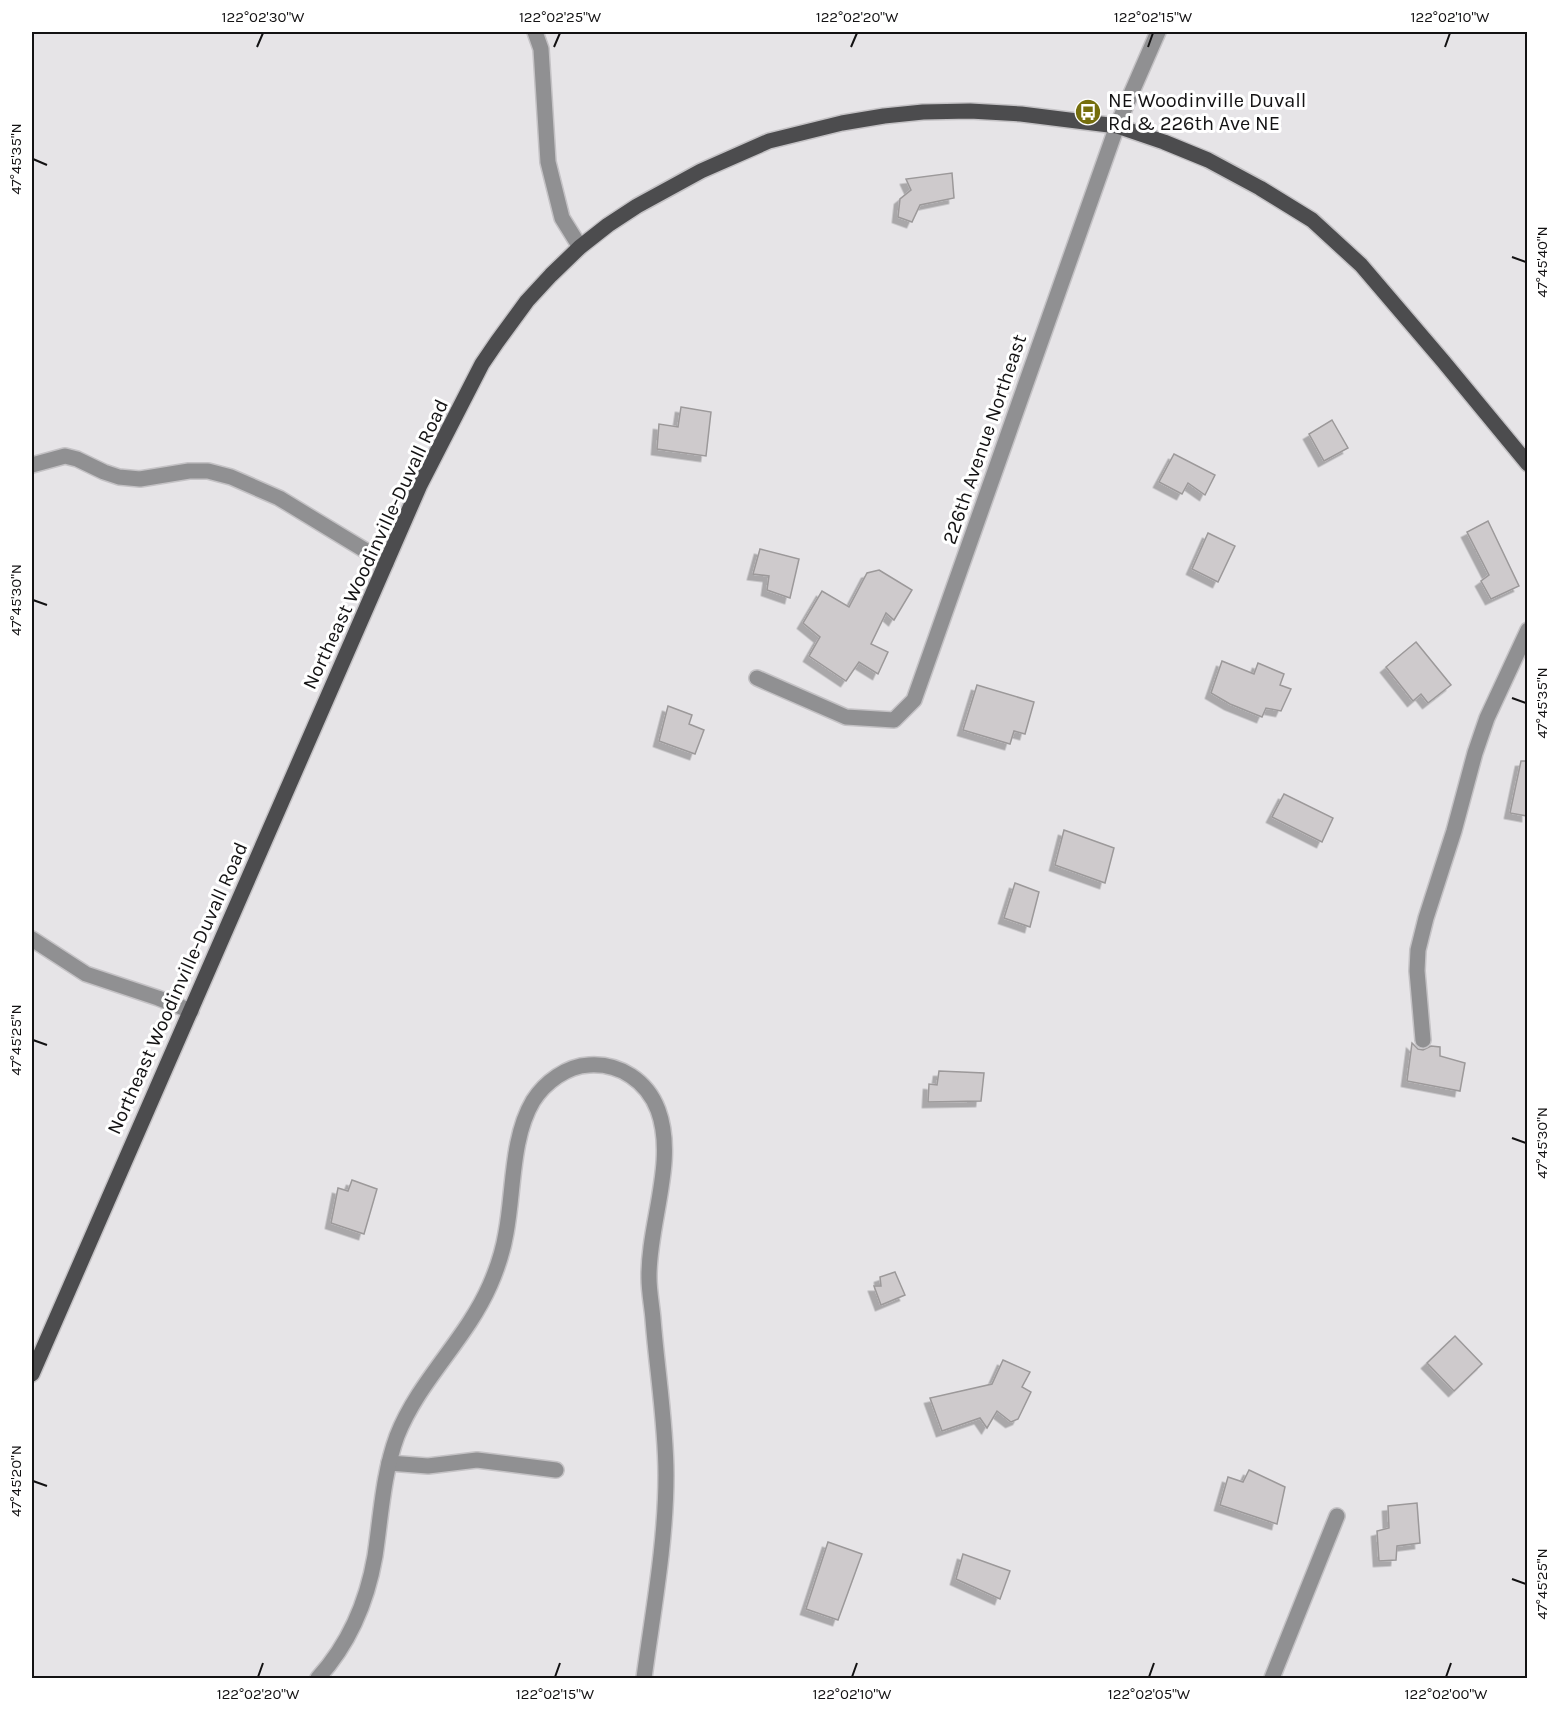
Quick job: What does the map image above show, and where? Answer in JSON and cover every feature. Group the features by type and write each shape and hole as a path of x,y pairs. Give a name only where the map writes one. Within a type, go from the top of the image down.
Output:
{"main road":[{"name":"Northeast Woodinville-Duvall Road","path":"32,1374 420,485 482,364 527,301 580,247 637,206 700,171 769,141 832,126 903,114 970,111 1021,114 1117,126 1164,141 1208,160 1312,220 1361,265 1527,464"}],"street":[{"path":"535,32 541,50 548,162 562,218 580,247"},
{"name":"226th Avenue Northeast","path":"757,678 846,717 894,720 914,700 1117,126 1158,32"},
{"path":"32,465 65,456 118,477 140,479 189,471 208,471 231,477 279,498 386,563"},
{"path":"1423,1040 1418,950 1426,918 1454,831 1474,753 1487,718 1527,630"},
{"path":"32,939 86,974 191,1011"},
{"path":"318,1678 345,1642 359,1614 368,1587 389,1463 397,1437 421,1388 474,1316 489,1288 500,1259 524,1120 544,1086 559,1075 588,1065 612,1067 631,1075 644,1086 653,1098 659,1113 665,1140 663,1173 654,1223 649,1277 664,1428 665,1521 644,1678"},
{"path":"389,1463 428,1466 477,1460 556,1470"},
{"path":"1272,1678 1337,1516"}],"building":[{"path":"952,173 954,198 920,205 912,222 898,217 900,199 911,190 906,179"},
{"path":"681,407 711,412 706,456 657,449 659,424 678,427"},
{"path":"1332,420 1348,448 1324,461 1309,434"},
{"path":"1174,454 1215,475 1205,495 1188,483 1182,494 1159,482"},
{"path":"1488,521 1519,586 1491,599 1481,581 1489,575 1467,532"},
{"path":"1208,533 1235,546 1218,582 1192,569"},
{"path":"760,549 799,559 790,598 767,590 769,576 753,574"},
{"path":"879,570 912,590 894,620 886,613 871,644 888,652 878,674 859,662 846,681 809,656 820,637 803,623 822,591 849,607 867,573"},
{"path":"1416,642 1451,685 1428,703 1421,694 1413,701 1386,667"},
{"path":"1222,661 1254,674 1258,663 1284,674 1280,685 1291,689 1281,711 1266,708 1262,717 1230,704 1211,693"},
{"path":"977,685 1034,702 1025,734 1014,731 1010,744 963,730"},
{"path":"668,706 692,715 689,724 704,730 695,754 659,741"},
{"path":"1521,761 1527,761 1527,816 1510,813"},
{"path":"1284,794 1333,818 1322,842 1272,817"},
{"path":"1064,830 1114,848 1105,883 1055,865"},
{"path":"1015,883 1039,892 1030,927 1004,918"},
{"path":"1412,1043 1418,1049 1423,1050 1431,1046 1440,1047 1440,1056 1465,1063 1460,1091 1407,1081"},
{"path":"939,1071 984,1073 981,1101 928,1102 929,1084 937,1085"},
{"path":"352,1180 377,1189 364,1234 331,1223 338,1188 348,1191"},
{"path":"895,1272 905,1295 881,1305 874,1286 881,1286 880,1277"},
{"path":"1455,1336 1482,1364 1454,1391 1427,1363"},
{"path":"1003,1360 1030,1372 1022,1387 1031,1392 1018,1419 1011,1422 997,1411 987,1428 980,1418 942,1431 930,1398 992,1384"},
{"path":"1249,1470 1285,1487 1277,1524 1220,1505 1228,1477 1243,1482"},
{"path":"1417,1503 1420,1543 1397,1546 1396,1560 1379,1561 1377,1531 1389,1528 1388,1506"},
{"path":"828,1542 862,1554 838,1620 806,1609"},
{"path":"963,1554 1010,1571 1000,1599 956,1579"}],"place":[{"name":"NE Woodinville Duvall Rd & 226th Ave NE","path":"1088,112"}]}
